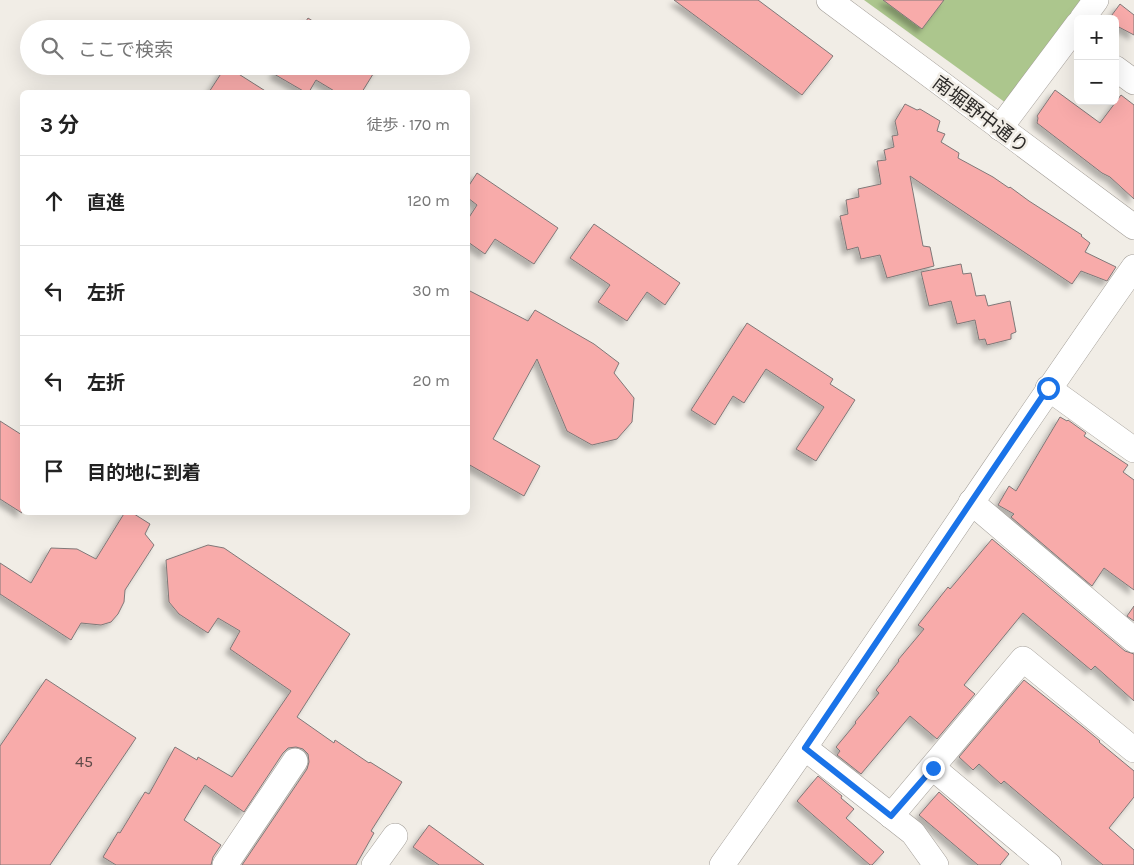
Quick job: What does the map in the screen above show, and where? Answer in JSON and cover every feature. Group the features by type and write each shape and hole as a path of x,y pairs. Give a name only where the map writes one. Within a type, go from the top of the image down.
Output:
{"street":[{"name":"南堀野中通り","path":"829,0 1134,227"},
{"path":"1086,15 1096,0"},
{"path":"1000,128 1074,34"},
{"path":"1119,71 1134,82"},
{"path":"722,865 805,748 1048,388 1134,267"},
{"path":"1048,388 1134,450"},
{"path":"972,502 1134,640"},
{"path":"891,816 1023,659 1134,750"},
{"path":"805,748 913,832 936,865"},
{"path":"225,865 295,761"},
{"path":"933,768 1049,865"},
{"path":"374,865 394,836"}],"green space":[{"path":"864,0 1083,0 1006,103"}],"building":[{"path":"674,0 758,0 833,56 802,95"},
{"path":"883,0 944,0 922,29"},
{"path":"1120,4 1134,15 1134,35 1119,27 1119,15 1112,15"},
{"path":"220,75 240,75 264,90 210,90"},
{"path":"276,75 372,75 363,90 333,90 316,80 310,90 302,90"},
{"path":"1055,90 1100,123 1114,105 1119,105 1121,95 1134,105 1134,199 1110,177 1102,173 1037,123 1037,116"},
{"path":"905,104 917,110 920,109 940,121 937,131 945,134 941,142 959,153 958,158 1010,187 1082,235 1090,243 1085,252 1116,267 1107,281 1081,271 1072,284 910,176 923,246 930,247 934,266 887,278 880,255 861,259 858,247 847,250 840,216 848,214 846,200 859,197 858,189 881,184 877,161 886,160 884,150 894,147 892,136 898,135 895,121"},
{"path":"477,173 558,228 534,264 495,239 485,254 470,243 470,216 477,205 470,200 470,184"},
{"path":"594,224 680,283 665,305 647,292 627,321 598,302 610,285 570,258"},
{"path":"961,264 963,274 971,273 976,296 985,295 988,306 1010,301 1016,332 1011,334 1011,339 987,345 985,339 979,340 975,320 957,324 951,301 929,306 921,272"},
{"path":"470,291 528,321 535,310 594,344 619,363 614,373 634,398 632,422 617,439 592,445 567,431 537,359 493,439 540,466 524,496 470,465"},
{"path":"747,323 833,379 830,384 855,400 816,461 796,449 824,407 766,369 744,403 733,396 715,425 691,410"},
{"path":"1060,417 1068,420 1086,433 1084,436 1128,465 1123,472 1134,480 1134,590 1104,568 1092,586 1011,517 1014,514 998,505 1009,486 1016,491"},
{"path":"0,421 20,434 20,512 0,499"},
{"path":"123,515 136,515 150,524 145,534 154,545 125,590 124,602 118,614 111,622 101,625 81,623 71,640 0,594 0,563 31,583 51,548 77,549 96,559"},
{"path":"992,539 1125,651 1134,654 1134,701 1095,666 1091,670 1023,613 964,685 975,694 937,739 910,716 861,774 837,755 840,751 836,747 879,693 876,690 898,660 924,629 918,625 948,587 950,589"},
{"path":"208,545 224,548 350,634 297,717 334,743 335,740 402,782 371,831 374,833 356,865 242,865 307,769 309,762 308,754 303,749 296,747 288,748 283,753 244,812 205,785 184,820 221,845 213,857 211,865 116,865 103,857 145,792 149,794 175,747 197,760 198,757 232,777 291,691 230,649 240,631 218,618 208,633 179,614 169,602 166,560"},
{"path":"1134,606 1134,621 1127,616"},
{"path":"46,679 136,738 50,865 0,865 0,746"},
{"path":"1024,680 1134,771 1134,797 1109,828 1134,850 1134,865 1103,865 1004,781 1001,784 979,764 973,770 959,757"},
{"path":"818,776 854,809 846,818 884,852 872,865 797,801"},
{"path":"939,792 1009,854 1000,865 978,865 919,815"},
{"path":"429,825 484,865 439,865 413,847"}],"route":[{"path":"933,768 891,816 805,748 1048,388"}]}
